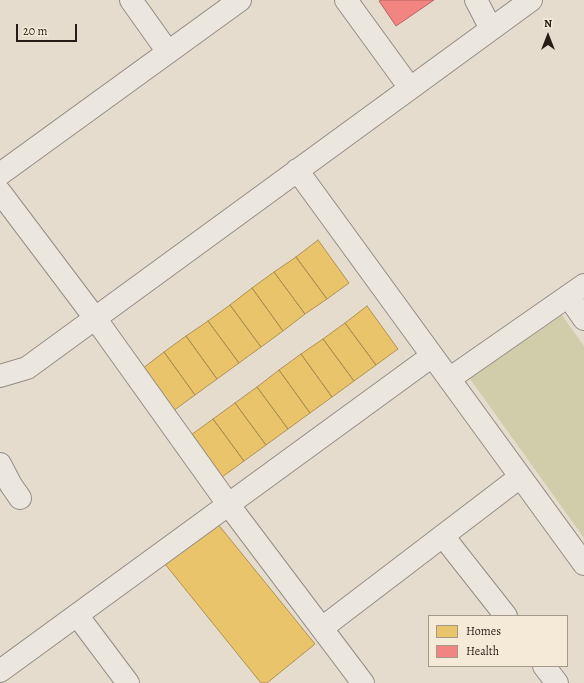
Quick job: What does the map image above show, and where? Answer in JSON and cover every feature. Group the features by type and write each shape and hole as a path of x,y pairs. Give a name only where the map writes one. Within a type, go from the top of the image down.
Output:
{"street":[{"path":"131,0 168,52"},
{"path":"0,174 240,0"},
{"path":"346,0 410,88"},
{"path":"476,0 491,29"},
{"path":"0,376 28,368 531,0"},
{"path":"297,170 584,564"},
{"path":"0,192 95,318 228,504 363,683"},
{"path":"449,379 576,290 584,319"},
{"path":"0,671 432,356"},
{"path":"0,464 10,485 20,498"},
{"path":"322,628 520,478"},
{"path":"443,536 505,615"},
{"path":"77,615 128,683"},
{"path":"545,667 557,683"}],"shaded area":[{"path":"559,311 584,346 584,538 468,376"}],"building: Homes":[{"path":"318,240 349,283 327,299 296,257"},
{"path":"296,257 327,299 305,314 274,272"},
{"path":"274,272 305,314 283,331 252,288"},
{"path":"252,288 283,331 261,347 230,305"},
{"path":"230,305 261,347 239,363 208,321"},
{"path":"367,306 398,349 376,365 345,323"},
{"path":"208,321 239,363 217,379 186,336"},
{"path":"345,323 376,365 354,381 323,339"},
{"path":"186,336 217,379 195,395 164,352"},
{"path":"323,339 354,381 332,397 301,354"},
{"path":"164,352 195,395 173,411 142,369"},
{"path":"301,354 332,397 310,413 279,370"},
{"path":"279,370 310,413 288,429 257,387"},
{"path":"257,387 288,429 266,445 235,403"},
{"path":"235,403 266,445 244,461 213,419"},
{"path":"213,419 244,461 222,477 191,435"},
{"path":"217,523 315,644 267,683 261,683 165,564"}],"building: Health":[{"path":"434,0 396,26 379,1"}]}
